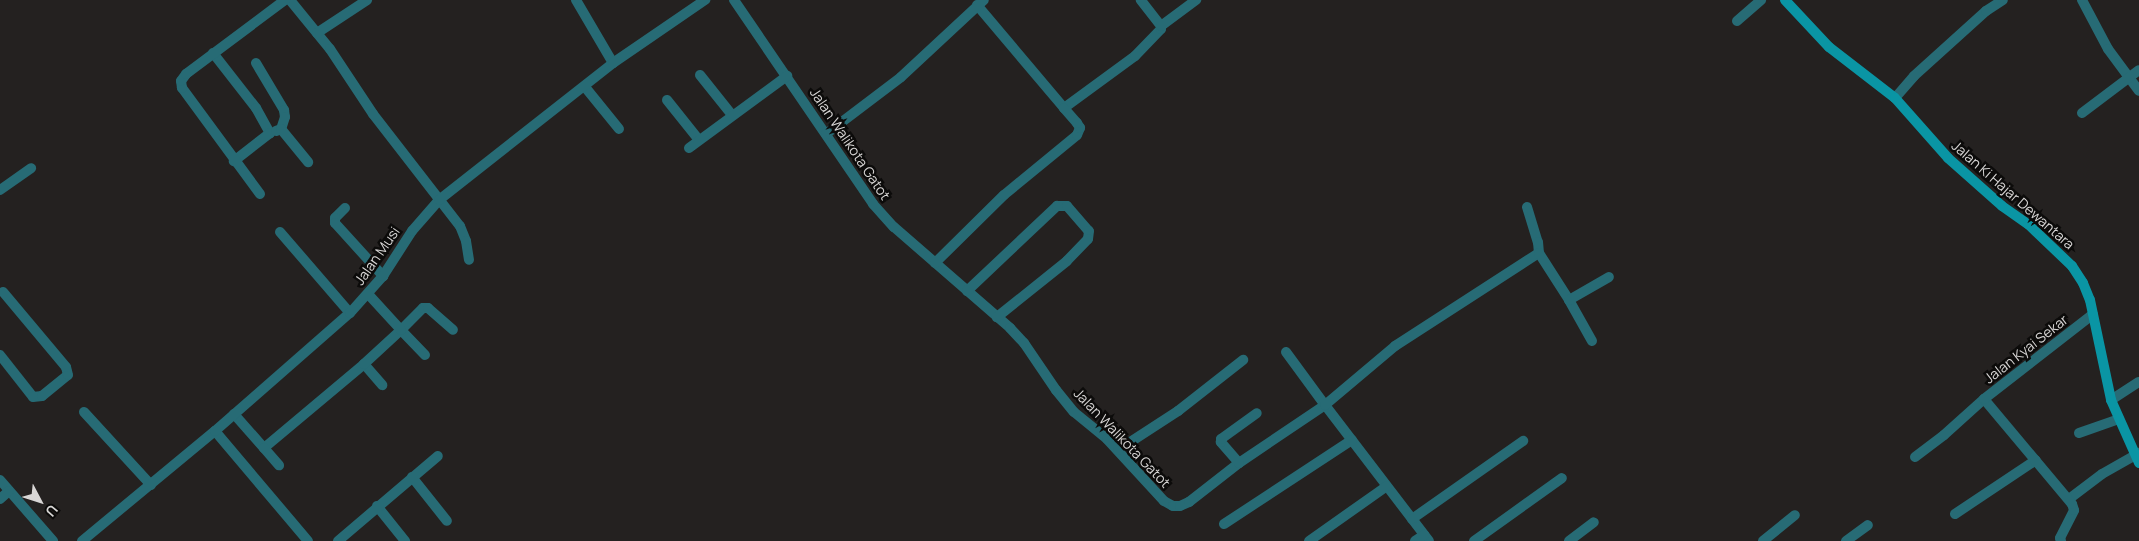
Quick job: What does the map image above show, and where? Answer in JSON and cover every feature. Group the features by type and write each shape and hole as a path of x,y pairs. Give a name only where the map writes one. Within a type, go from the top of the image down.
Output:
{"main road":[{"name":"Jalan Ki Hajar Dewantara","path":"1785,0 1830,47 1895,98 1948,158 2002,206 2028,224 2055,249 2084,283 2093,314 2111,400 2138,457"}],"street":[{"path":"260,194 182,88 181,81 186,74 284,0"},
{"path":"290,0 318,34 373,114 460,226 466,241 469,260"},
{"path":"318,34 368,0"},
{"path":"576,0 613,63"},
{"name":"Jalan Musi","path":"82,541 215,431 350,313 383,276 412,231 439,200 613,63 704,0"},
{"name":"Jalan Walikota Gatot","path":"734,0 873,204 894,227 1024,343 1056,390 1074,412 1118,450 1164,501 1173,506 1180,506 1189,502 1239,463 1325,405 1396,346 1538,253"},
{"path":"1141,0 1161,26"},
{"path":"1064,108 1134,56 1160,31 1161,26 1196,0"},
{"path":"1737,21 1761,0"},
{"path":"1895,98 1922,70 1986,11 2003,0"},
{"path":"2082,0 2108,49 2139,90"},
{"path":"826,134 900,77 980,2 1080,128 1077,135 1004,195 935,263"},
{"path":"213,53 256,108 270,133"},
{"path":"256,63 284,110 285,117 281,129"},
{"path":"2082,113 2139,70"},
{"path":"700,75 732,115"},
{"path":"689,148 787,76"},
{"path":"585,86 619,129"},
{"path":"667,100 699,140"},
{"path":"234,161 270,133 281,129"},
{"path":"281,129 308,162"},
{"path":"0,190 30,168"},
{"path":"967,291 1057,206 1067,206 1088,231 1088,239 1067,261 997,317"},
{"path":"1527,207 1538,242 1538,253 1569,300 1592,341"},
{"path":"345,208 335,218 335,222 383,276"},
{"path":"280,232 350,313"},
{"path":"1569,300 1608,277"},
{"path":"1,360 33,397 42,396 68,375 66,368 3,292"},
{"path":"368,295 425,354"},
{"path":"264,448 364,364 426,307 453,330"},
{"name":"Jalan Kyai Sekar","path":"2069,499 1984,399 2093,314"},
{"path":"1286,352 1426,538 1415,541"},
{"path":"1118,450 1178,412 1243,360"},
{"path":"364,364 382,385"},
{"path":"2111,400 2139,382"},
{"path":"1915,457 1944,435 1984,399"},
{"path":"84,412 151,485"},
{"path":"1239,463 1221,439 1257,413"},
{"path":"234,414 279,465"},
{"path":"2079,434 2119,419"},
{"path":"215,431 308,541"},
{"path":"1224,524 1352,440"},
{"path":"1412,519 1523,441"},
{"path":"345,539 378,506 438,456"},
{"path":"2061,541 2060,538 2074,510 2069,499 2102,474 2138,457"},
{"path":"1955,514 2036,460"},
{"path":"412,477 448,521"},
{"path":"1474,541 1562,478"},
{"path":"0,480 53,541"},
{"path":"1309,541 1387,486"},
{"path":"0,499 9,491"},
{"path":"378,506 406,541"},
{"path":"1763,541 1795,515"},
{"path":"1569,541 1594,522"},
{"path":"1846,541 1868,525"}]}
